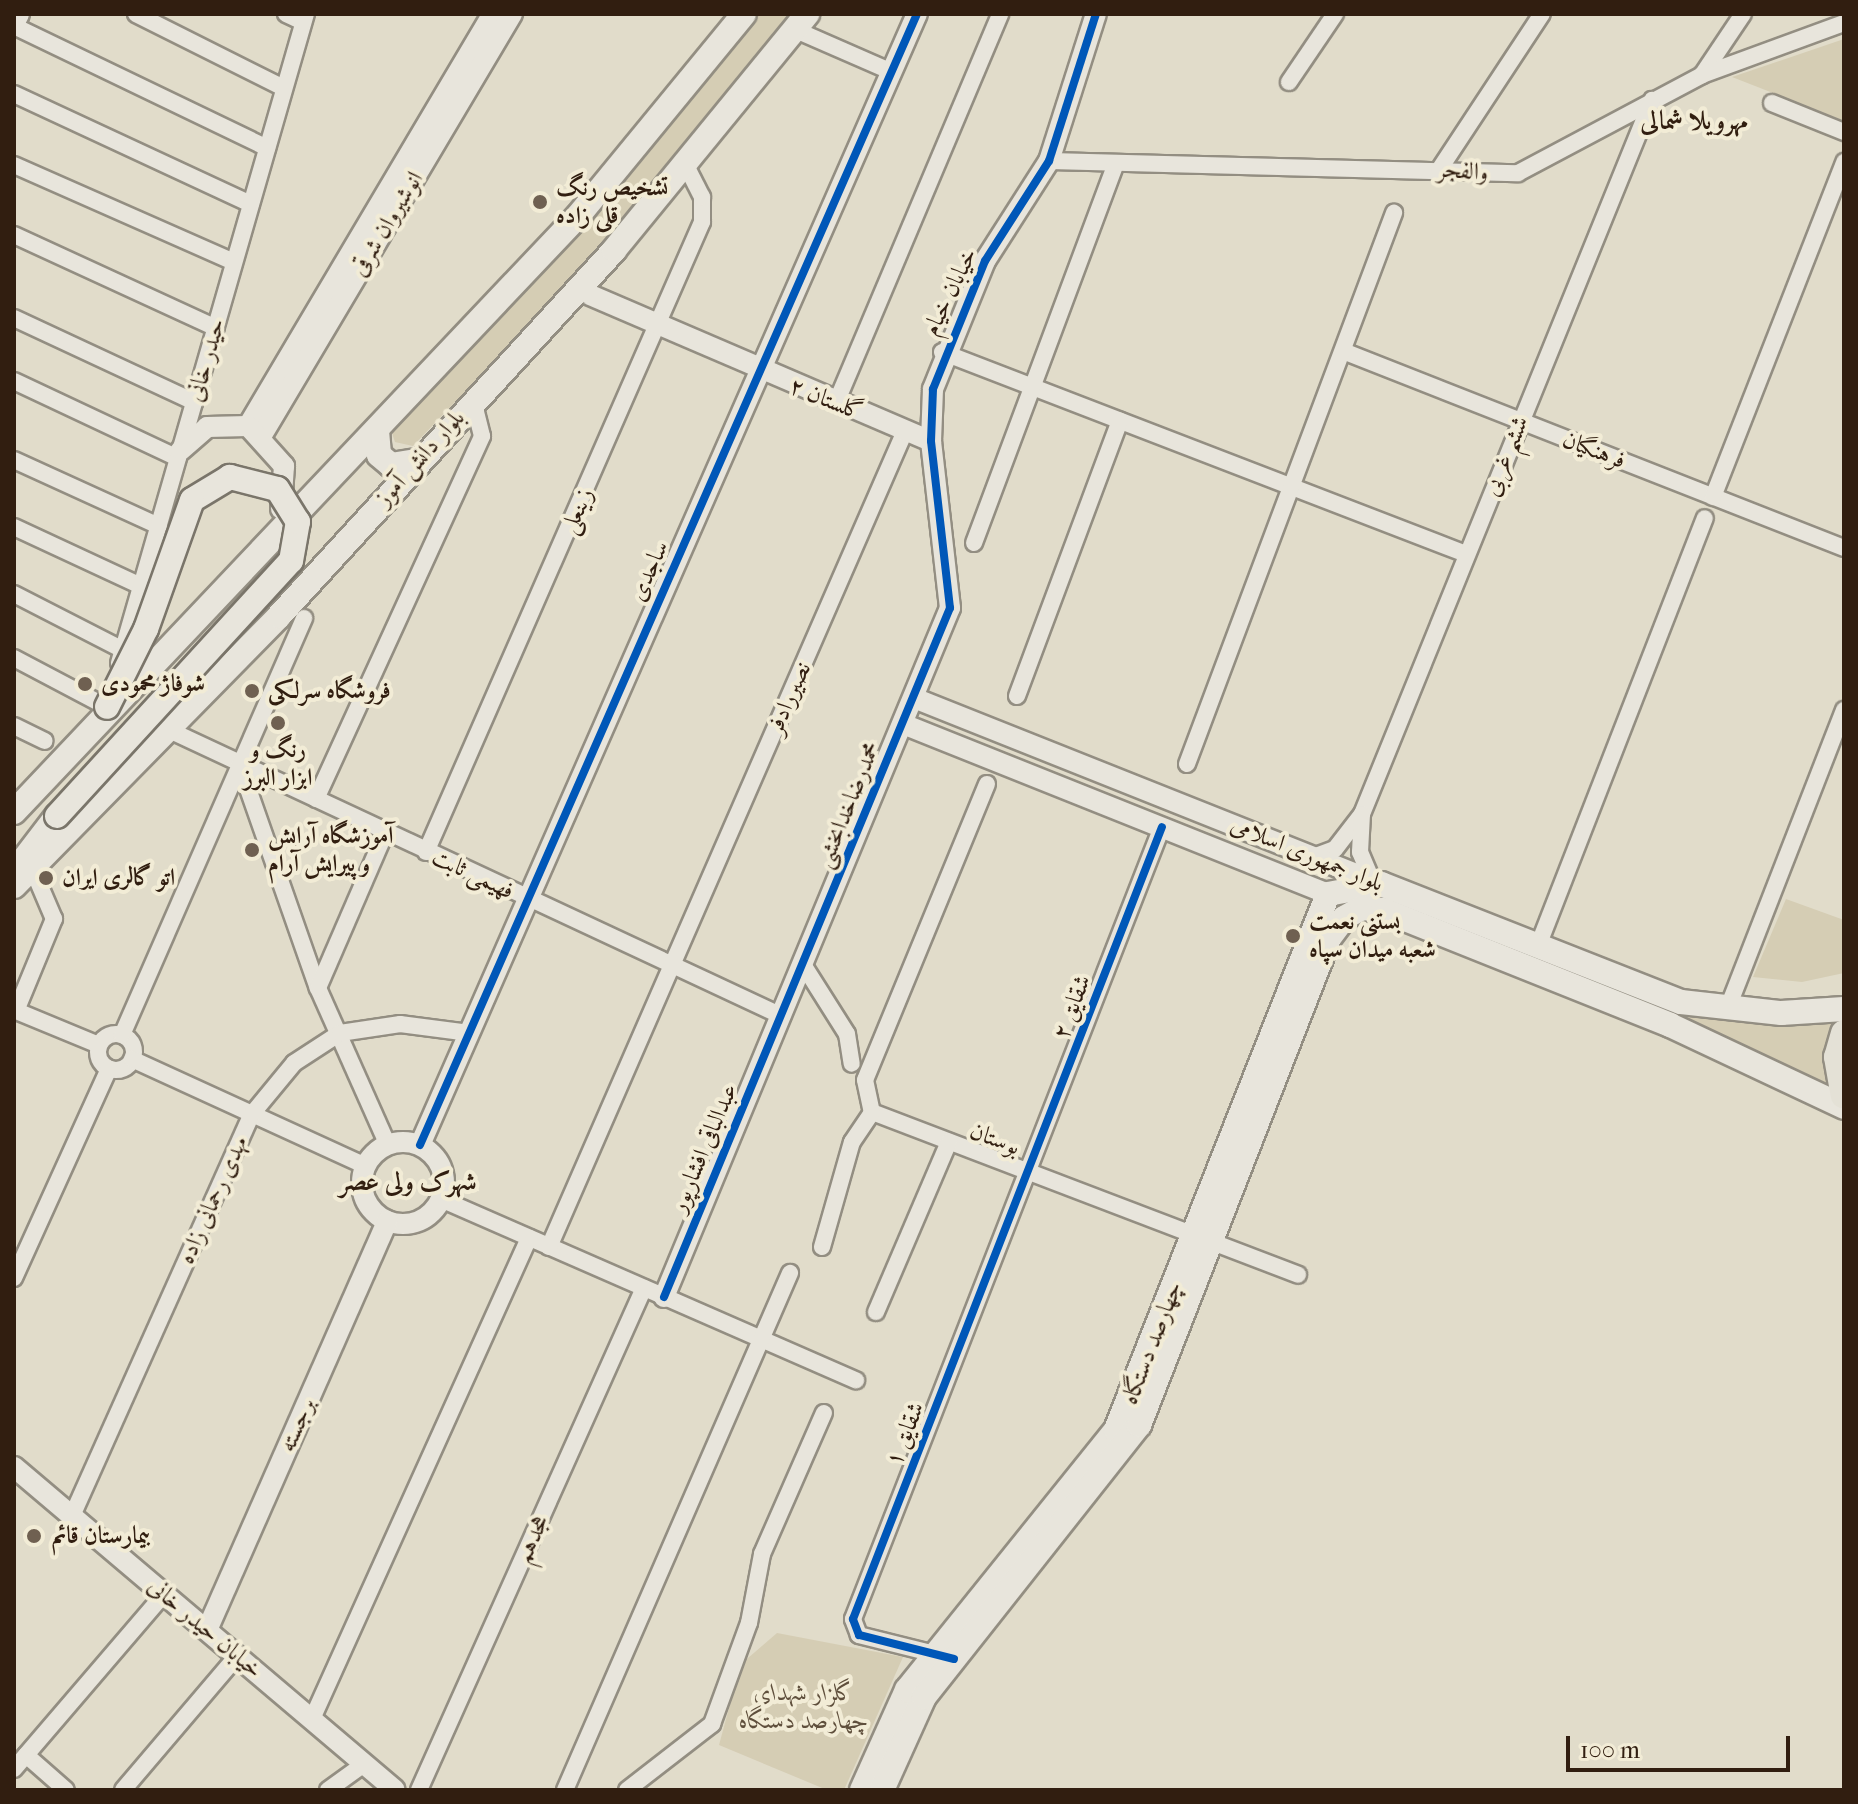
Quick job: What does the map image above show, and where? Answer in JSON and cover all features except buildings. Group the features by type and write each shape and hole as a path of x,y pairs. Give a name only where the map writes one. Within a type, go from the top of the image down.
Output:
{"main road":[{"name":"بلوار دانش آموز","path":"14,812 107,707 377,431 578,216 744,14"},
{"name":"بلوار دانش آموز","path":"21,877 279,616 416,461 687,168 802,22"},
{"path":"377,431 379,455 391,465 416,461"},
{"path":"21,877 57,816 291,561 298,522 277,489 230,477 192,500 146,629 107,707"},
{"path":"1328,894 1377,882"},
{"name":"بلوار جمهوری اسلامی","path":"1377,882 1681,1002 1727,1010 1844,1009"},
{"name":"چهارصد دستگاه","path":"1201,1239 1328,894"},
{"name":"بلوار جمهوری اسلامی","path":"1362,908 1670,1025 1844,1107"},
{"name":"چهارصد دستگاه","path":"862,1790 915,1694 1116,1430 1329,938 1362,908"},
{"path":"1844,1033 1837,1057 1844,1095"},
{"name":"چهارصد دستگاه","path":"882,1790 915,1694"}],"street":[{"path":"19,14 14,25 267,148"},
{"path":"136,14 284,88"},
{"path":"286,14 304,18"},
{"name":"انوشیروان شرقی","path":"459,87 493,14"},
{"name":"انوشیروان شرقی","path":"255,430 459,87 512,14"},
{"name":"ساجدی","path":"420,1145 917,14"},
{"path":"836,403 1000,14"},
{"name":"خیابان خیام","path":"950,608 931,441 942,352 985,261 1049,161 1096,14"},
{"path":"1289,82 1335,14"},
{"path":"1439,170 1542,14"},
{"path":"1702,75 1743,14"},
{"name":"حیدر خانی","path":"107,707 304,18"},
{"path":"802,22 892,72"},
{"name":"والفجر","path":"1049,161 1518,173 1702,75 1844,23"},
{"path":"14,94 251,204"},
{"name":"ششم غربی","path":"1362,814 1652,100"},
{"path":"1772,103 1844,132"},
{"path":"1713,497 1844,162"},
{"path":"14,165 234,262"},
{"path":"974,543 1115,165"},
{"name":"زینعلی","path":"426,852 658,326 705,209 687,168"},
{"path":"1187,764 1288,486 1343,351 1394,213"},
{"path":"14,235 216,328"},
{"name":"گلستان ۲","path":"590,295 758,371 931,441"},
{"path":"14,318 194,402"},
{"name":"فرهنگیان","path":"1343,351 1844,548"},
{"path":"942,352 1466,554"},
{"path":"14,381 180,454 207,427 255,430 287,484 266,542"},
{"path":"316,799 482,436 473,399"},
{"path":"1017,696 1120,421"},
{"name":"نصیررادفر","path":"549,1247 905,431"},
{"path":"14,460 159,526"},
{"path":"1538,946 1705,518"},
{"path":"14,527 141,586"},
{"path":"14,594 123,650"},
{"name":"محمدرضاخدابخشی","path":"782,1016 950,608"},
{"path":"99,1045 122,1035 304,618"},
{"path":"14,658 107,707"},
{"name":"بلوار جمهوری اسلامی","path":"914,698 1377,882"},
{"path":"1727,1010 1844,710"},
{"name":"بلوار جمهوری اسلامی","path":"903,724 1328,894"},
{"path":"14,726 45,741"},
{"name":"فهیمی ثابت","path":"167,729 782,1016"},
{"path":"239,763 318,988 388,1145"},
{"path":"822,1247 852,1142 872,1112 865,1080 987,784"},
{"path":"1313,857 1335,849 1362,814"},
{"path":"1362,814 1360,852 1377,882"},
{"name":"شقایق ۲","path":"1030,1174 1162,827"},
{"path":"318,988 385,833"},
{"path":"21,877 54,919 15,1011 99,1045 109,1069"},
{"path":"804,966 847,1034 852,1064"},
{"name":"عبدالباقی افشارپور","path":"664,1297 782,1016"},
{"name":"مهدی رحمانی زاده","path":"72,1516 252,1114 294,1063 340,1033 400,1024 469,1033"},
{"path":"122,1035 132,1059 366,1166"},
{"path":"14,1278 109,1069 132,1059"},
{"name":"بوستان","path":"872,1112 1298,1275"},
{"path":"876,1312 949,1142"},
{"path":"388,1145 420,1145 444,1174 441,1199 412,1223 387,1221 368,1204 366,1166 388,1145"},
{"name":"شقایق ۱","path":"944,1656 859,1635 853,1619 1030,1174"},
{"path":"441,1199 856,1380"},
{"name":"برجسته","path":"207,1630 387,1221"},
{"path":"312,1719 529,1238"},
{"path":"565,1790 790,1273"},
{"name":"هجدهم","path":"419,1790 644,1288"},
{"path":"627,1790 712,1724 749,1623 762,1554 824,1413"},
{"name":"خیابان حیدر خانی","path":"14,1467 395,1790"},
{"path":"14,1769 164,1594"},
{"path":"123,1790 237,1656"},
{"path":"26,1755 66,1790"},
{"path":"328,1790 364,1764"}],"green space":[{"path":"758,14 796,14 666,182 413,446 395,442 391,430 681,111"},
{"path":"1844,39 1844,121 1732,77"},
{"path":"1361,888 1678,1008 1844,1014 1841,1098 1375,901"},
{"path":"1786,899 1844,920 1844,973 1802,982 1753,977"},
{"name":"گلزار شهدای چهارصد دستگاه","path":"777,1633 903,1657 844,1790 827,1790 719,1745 741,1664"}],"cycle path":[{"path":"420,1145 917,14"},
{"path":"664,1297 950,608 931,441 933,389 985,261 1049,161 1096,14"},
{"path":"954,1659 859,1635 853,1619 1162,827"}],"place":[{"name":"تشخیص رنگ قلی زاده","path":"540,202"},
{"name":"شوفاژ محمودی","path":"85,684"},
{"name":"فروشگاه سرلکی","path":"252,691"},
{"name":"رنگ و ابزار البرز","path":"278,723"},
{"name":"آموزشگاه آرایش و پیرایش آرام","path":"252,850"},
{"name":"اتو گالری ایران","path":"46,878"},
{"name":"بستنی نعمت شعبه میدان سپاه","path":"1293,936"},
{"name":"بیمارستان قائم","path":"34,1536"}],"district":[{"name":"مهرویلا شمالی","path":"1694,121"},
{"name":"شهرک ولی عصر","path":"408,1182"}]}
